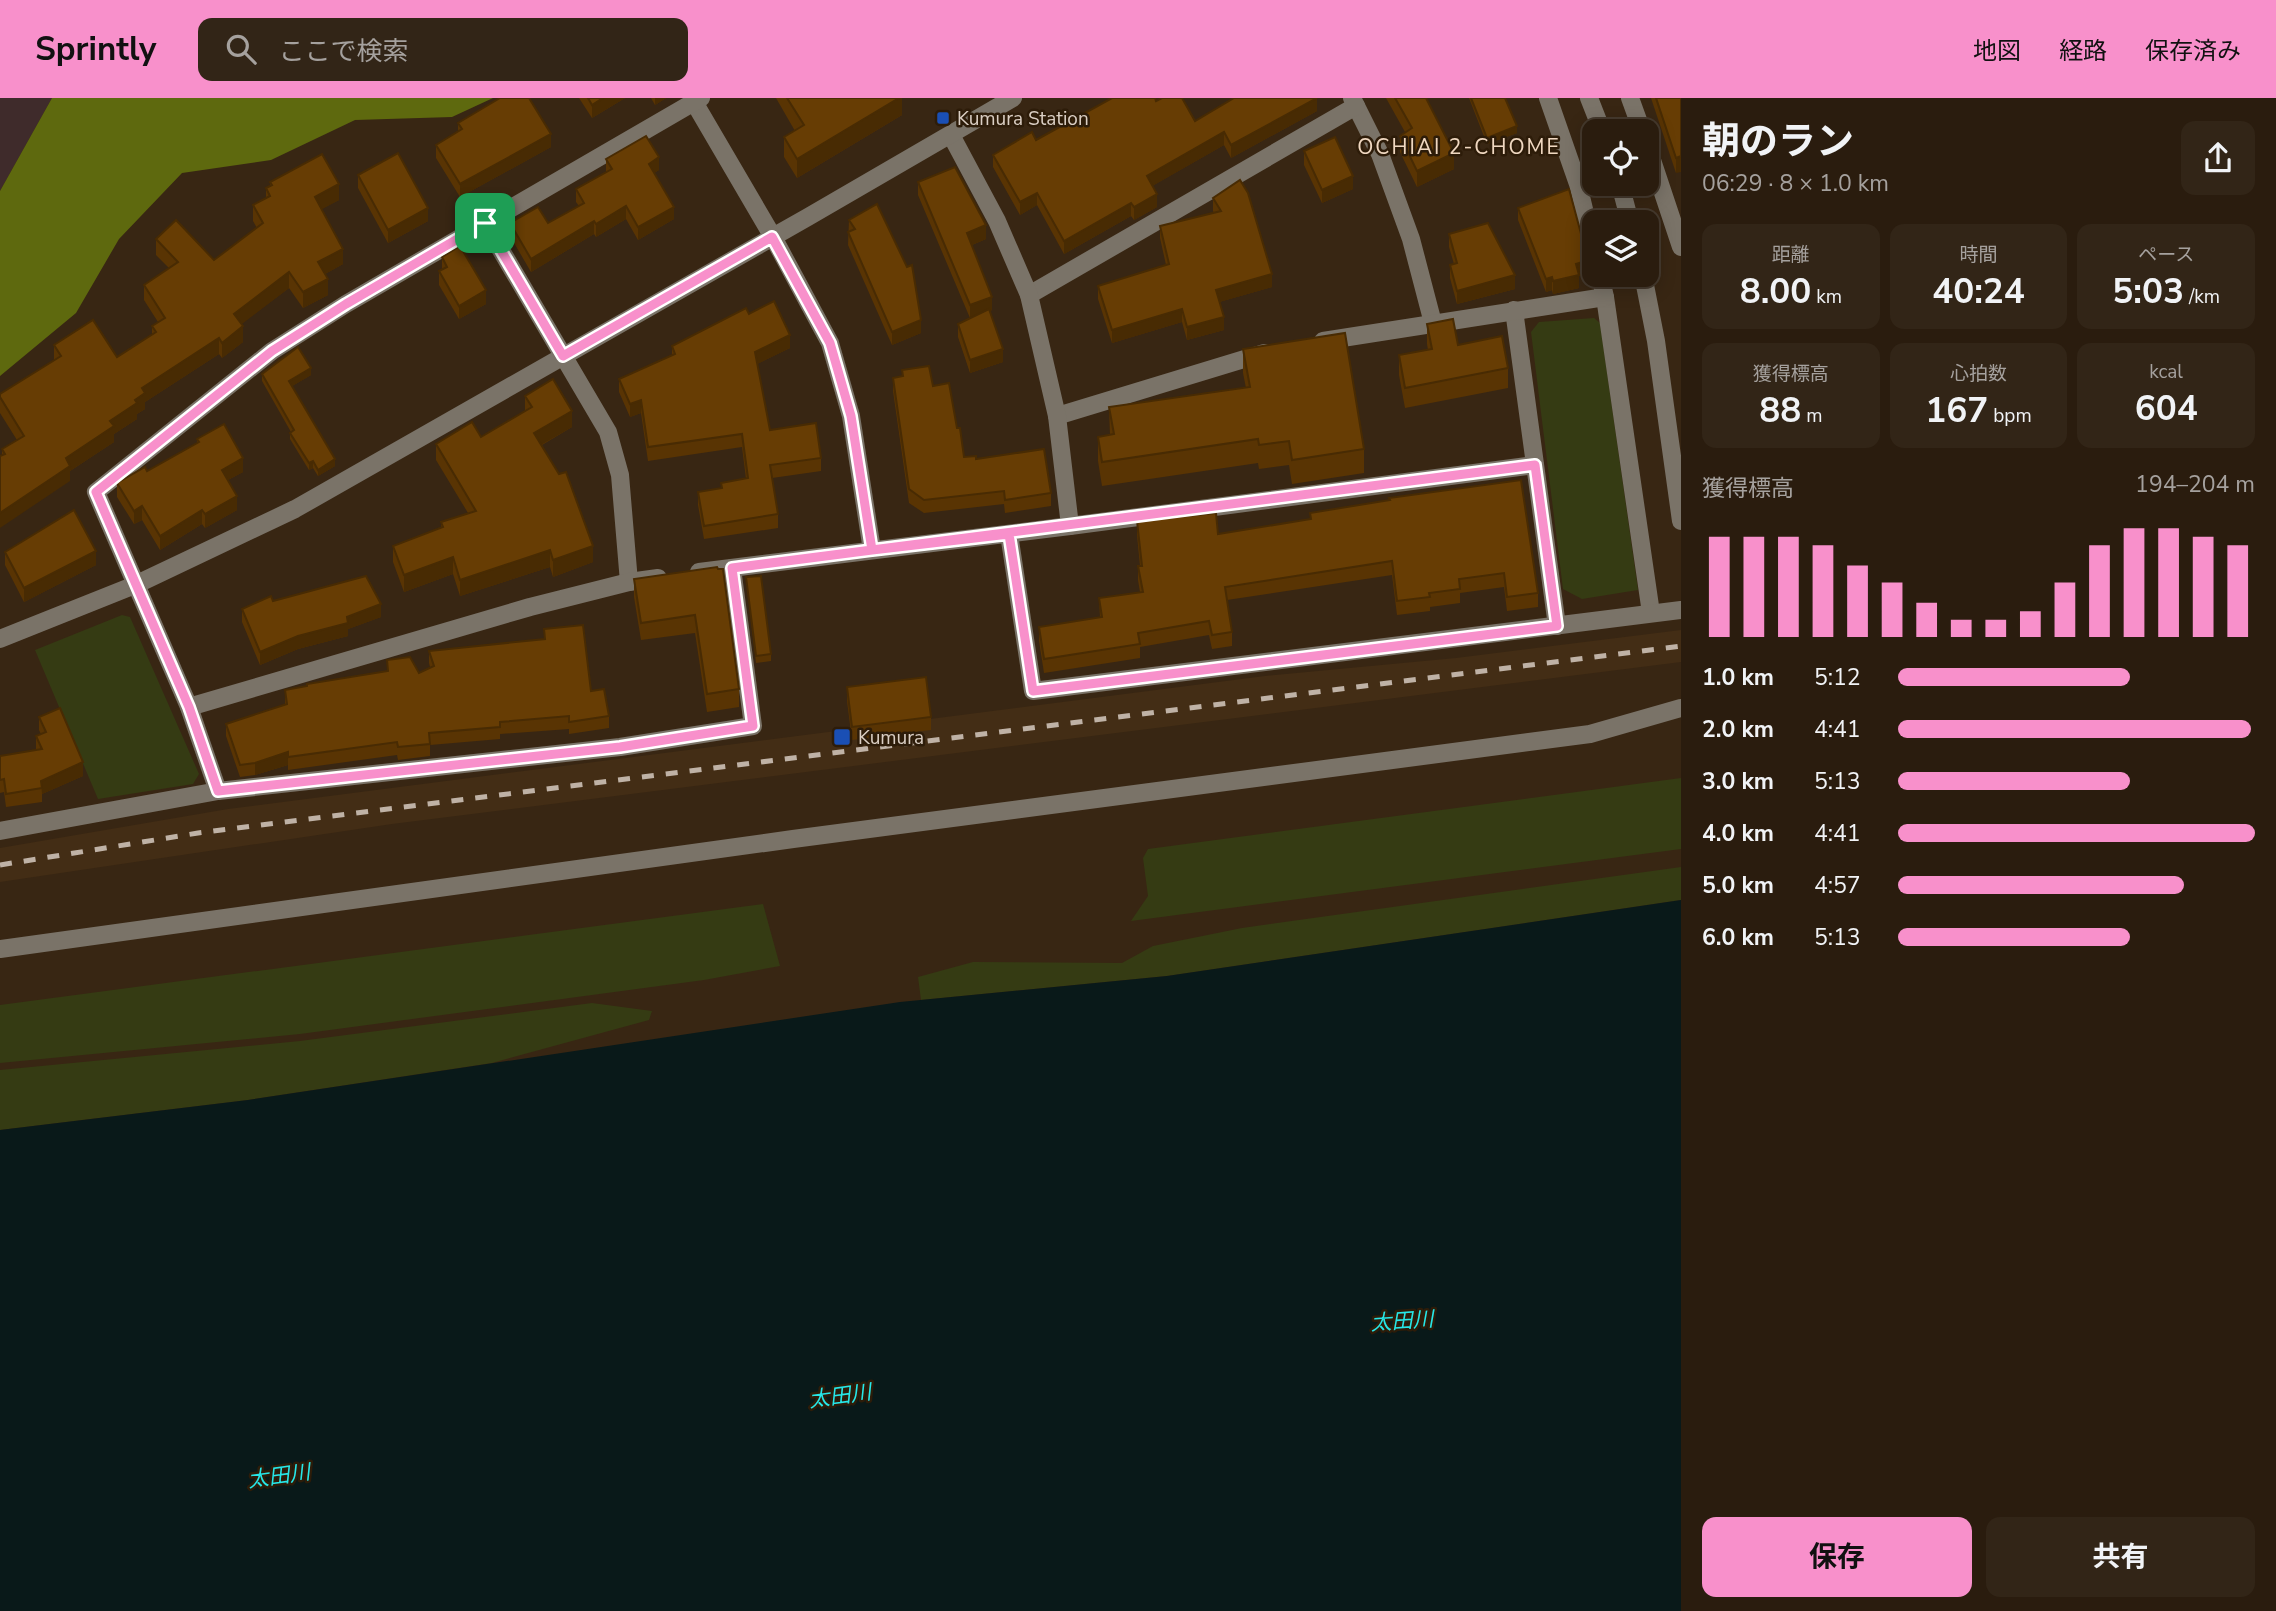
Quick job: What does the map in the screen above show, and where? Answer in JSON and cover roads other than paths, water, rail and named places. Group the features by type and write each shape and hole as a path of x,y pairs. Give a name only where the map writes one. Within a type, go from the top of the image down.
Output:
{"street":[{"path":"0,639 135,585 295,509 1013,98"},
{"path":"1548,98 1584,210"},
{"path":"1588,98 1597,119"},
{"path":"1630,98 1638,119"},
{"path":"218,791 189,707 96,492 272,351 346,304 697,100 830,343 851,416 872,550"},
{"path":"1029,295 1354,102 1380,154 1411,239 1433,323"},
{"path":"951,135 997,221 1029,295 1057,416 1070,526"},
{"path":"1659,181 1681,247"},
{"path":"485,223 608,432 620,475 629,582"},
{"path":"1603,287 1651,613"},
{"path":"1645,287 1656,341 1681,521"},
{"path":"1306,344 1605,297"},
{"path":"1514,310 1557,626"},
{"path":"1057,416 1281,348"},
{"path":"189,707 530,607 629,582 1535,465"},
{"path":"1009,534 1033,691 1681,610"},
{"path":"0,831 218,791 620,747 753,726 732,568"},
{"path":"0,948 793,839 1590,734 1681,708"}],"water":[{"name":"太田川","path":"1681,900 1681,1611 0,1611 0,1130 248,1100 900,1002 1167,976"}],"railway":[{"path":"0,865 198,833 1681,646"}],"place":[{"name":"Kumura Station","path":"943,118"},
{"name":"Kumura","path":"842,737"}],"district":[{"name":"OCHIAI 2-CHOME","path":"1459,147"}]}
